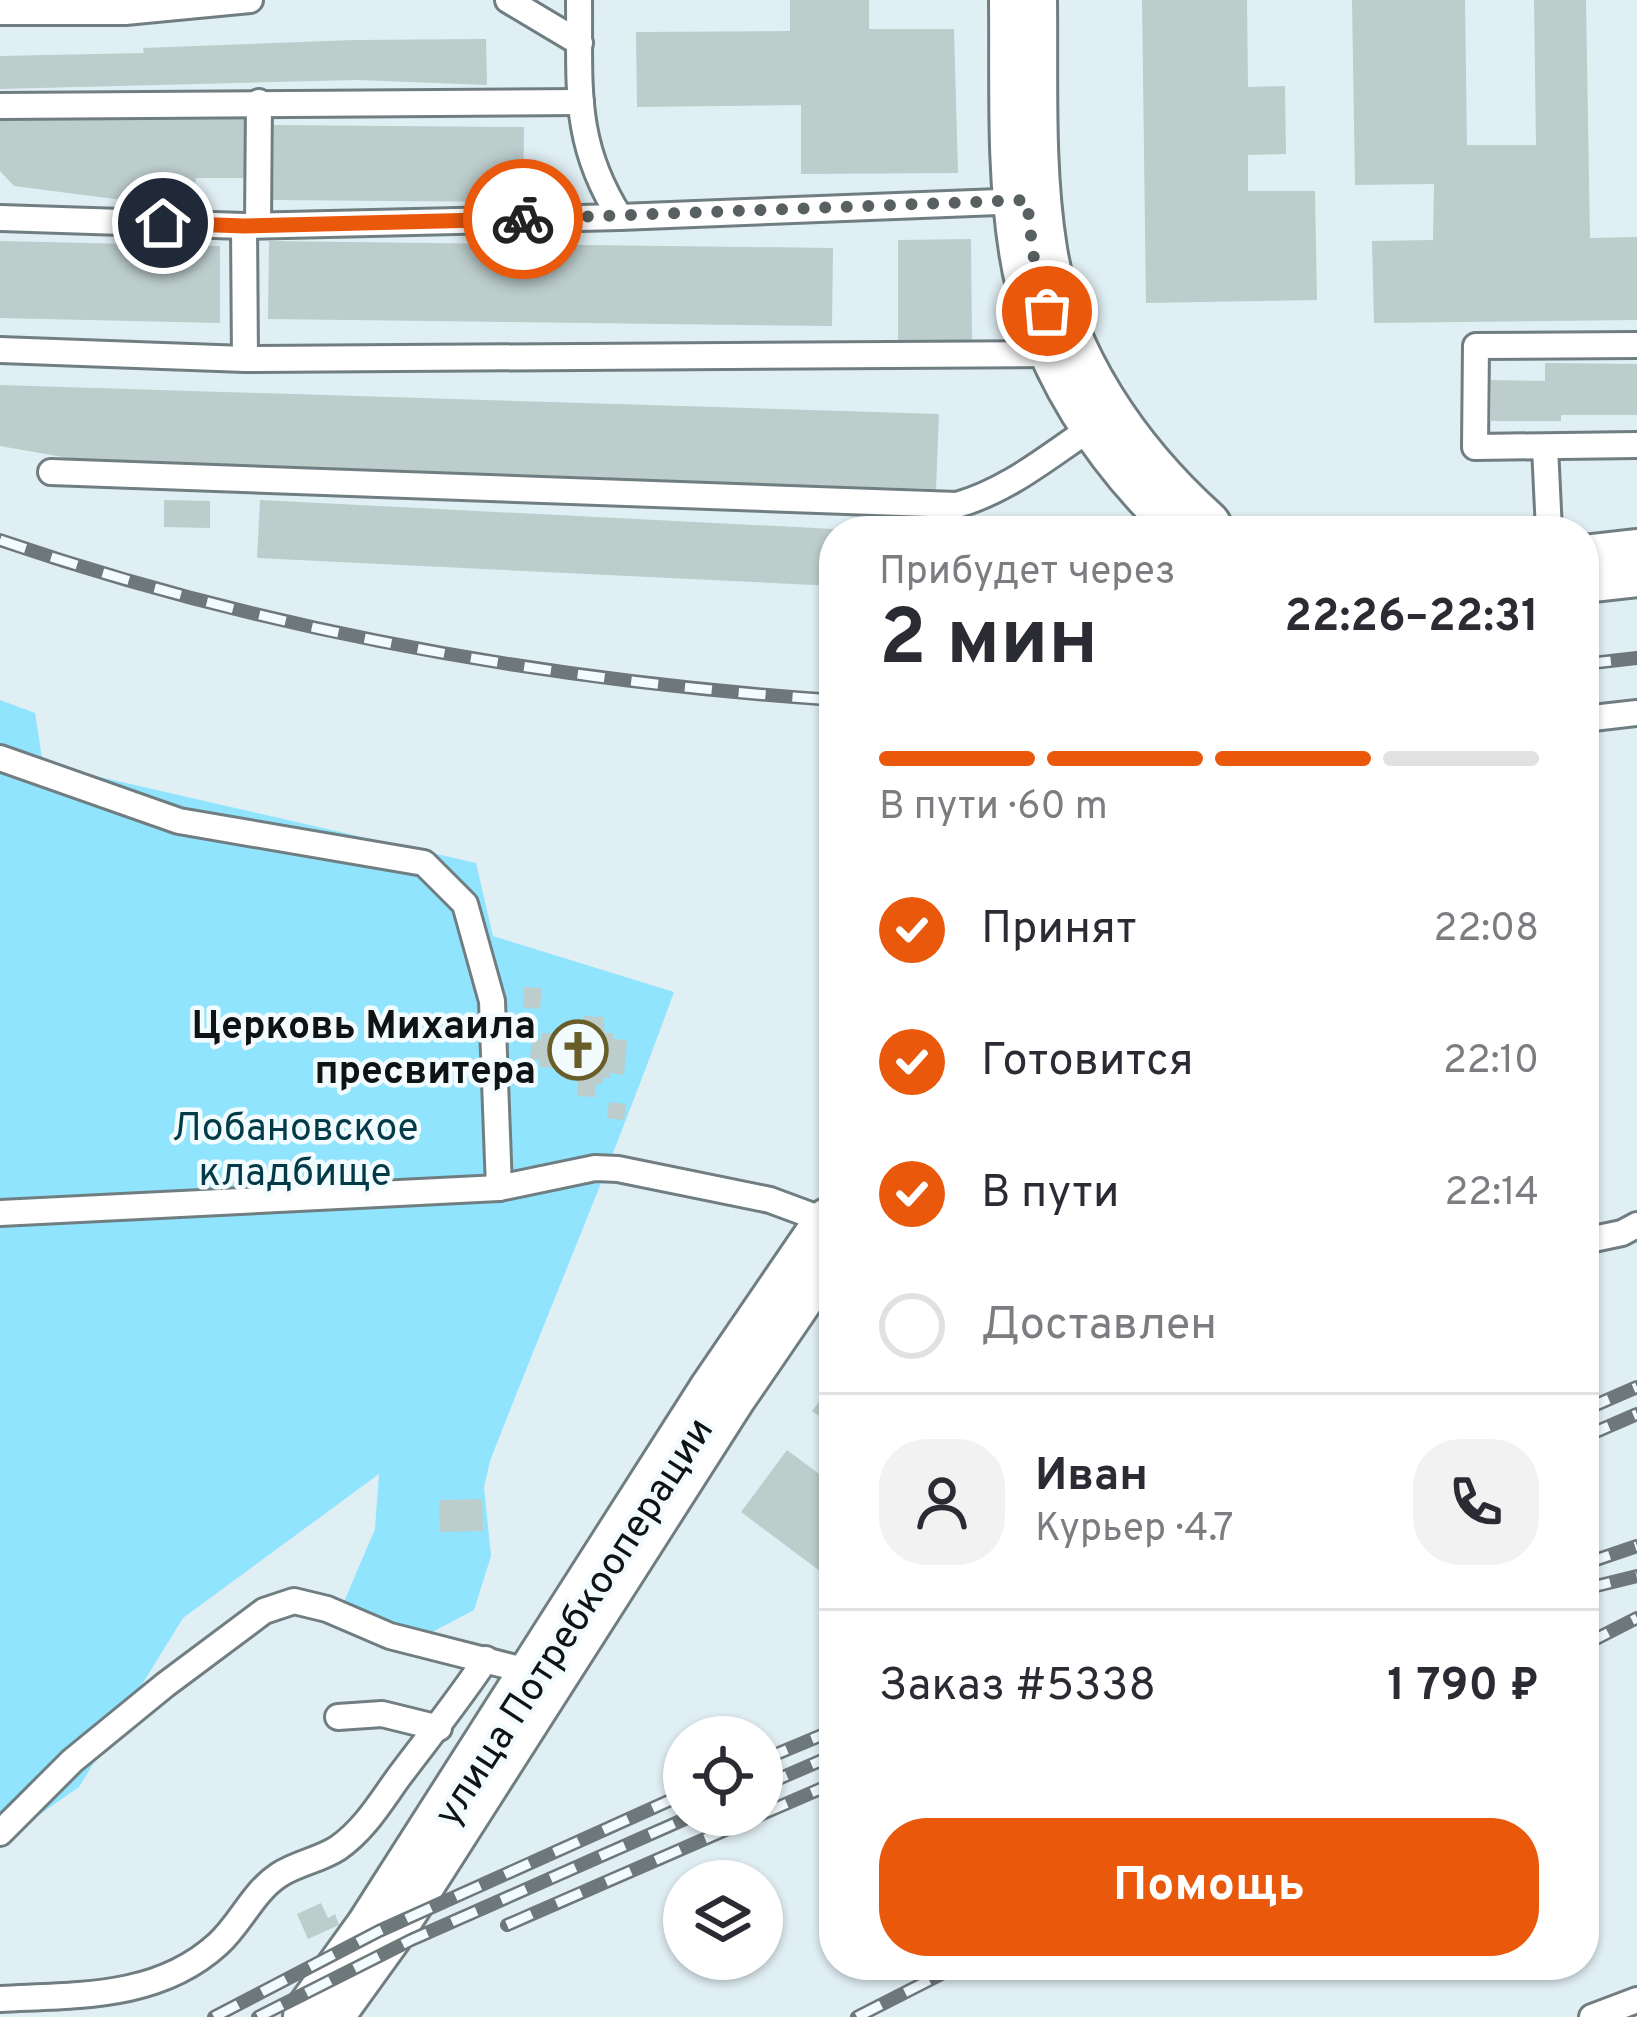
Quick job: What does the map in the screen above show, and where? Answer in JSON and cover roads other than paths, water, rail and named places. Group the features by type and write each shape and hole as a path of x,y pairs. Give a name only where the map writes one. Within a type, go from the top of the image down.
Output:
{"main road":[{"path":"1022,0 1027,200 1042,292 1063,354 1102,421 1184,516"},
{"path":"1599,567 1637,563"},
{"name":"улица Потребкооперации","path":"317,2017 379,1931 514,1667 819,1248"}],"lane":[{"path":"0,12 125,12 250,0"},
{"path":"508,0 580,44"},
{"path":"579,0 586,148 601,188 620,217"},
{"path":"244,359 259,102"},
{"path":"0,106 581,102"},
{"path":"0,218 251,225 620,217 1027,200"},
{"path":"1637,345 1476,346 1475,447 1637,445"},
{"path":"0,350 244,359 1063,354"},
{"path":"51,472 957,506 1020,478 1102,421"},
{"path":"1545,447 1548,516"},
{"path":"1599,716 1637,712"},
{"path":"0,758 179,821 424,863 465,904 492,1001 500,1188"},
{"path":"0,1213 500,1188 595,1168 770,1201 819,1221"},
{"path":"1599,1238 1637,1225"},
{"path":"0,1833 71,1761 264,1611 294,1601 327,1609 390,1636 514,1667"},
{"path":"0,2000 124,1990 165,1979 195,1962 222,1941 279,1875 336,1849 354,1835 439,1728 514,1667"},
{"path":"338,1717 382,1714 439,1728"},
{"path":"1592,2017 1637,2000"}],"railway":[{"path":"0,540 204,601 412,647 622,680 819,699"},
{"path":"1599,662 1637,658"},
{"path":"1599,1403 1637,1387"},
{"path":"1599,1430 1637,1414"},
{"path":"1599,1559 1637,1546"},
{"path":"1599,1585 1637,1576"},
{"path":"1599,1637 1637,1618"},
{"path":"783,1751 819,1736"},
{"path":"783,1777 819,1761"},
{"path":"783,1805 819,1789"},
{"path":"214,2017 379,1931 663,1803"},
{"path":"258,2017 411,1940 663,1829"},
{"path":"507,1925 712,1836"},
{"path":"857,2017 930,1980"}],"place":[{"name":"Церковь Михаила пресвитера","path":"578,1050"}],"park label":[{"name":"Лобановское кладбище","path":"295,1152"}]}
